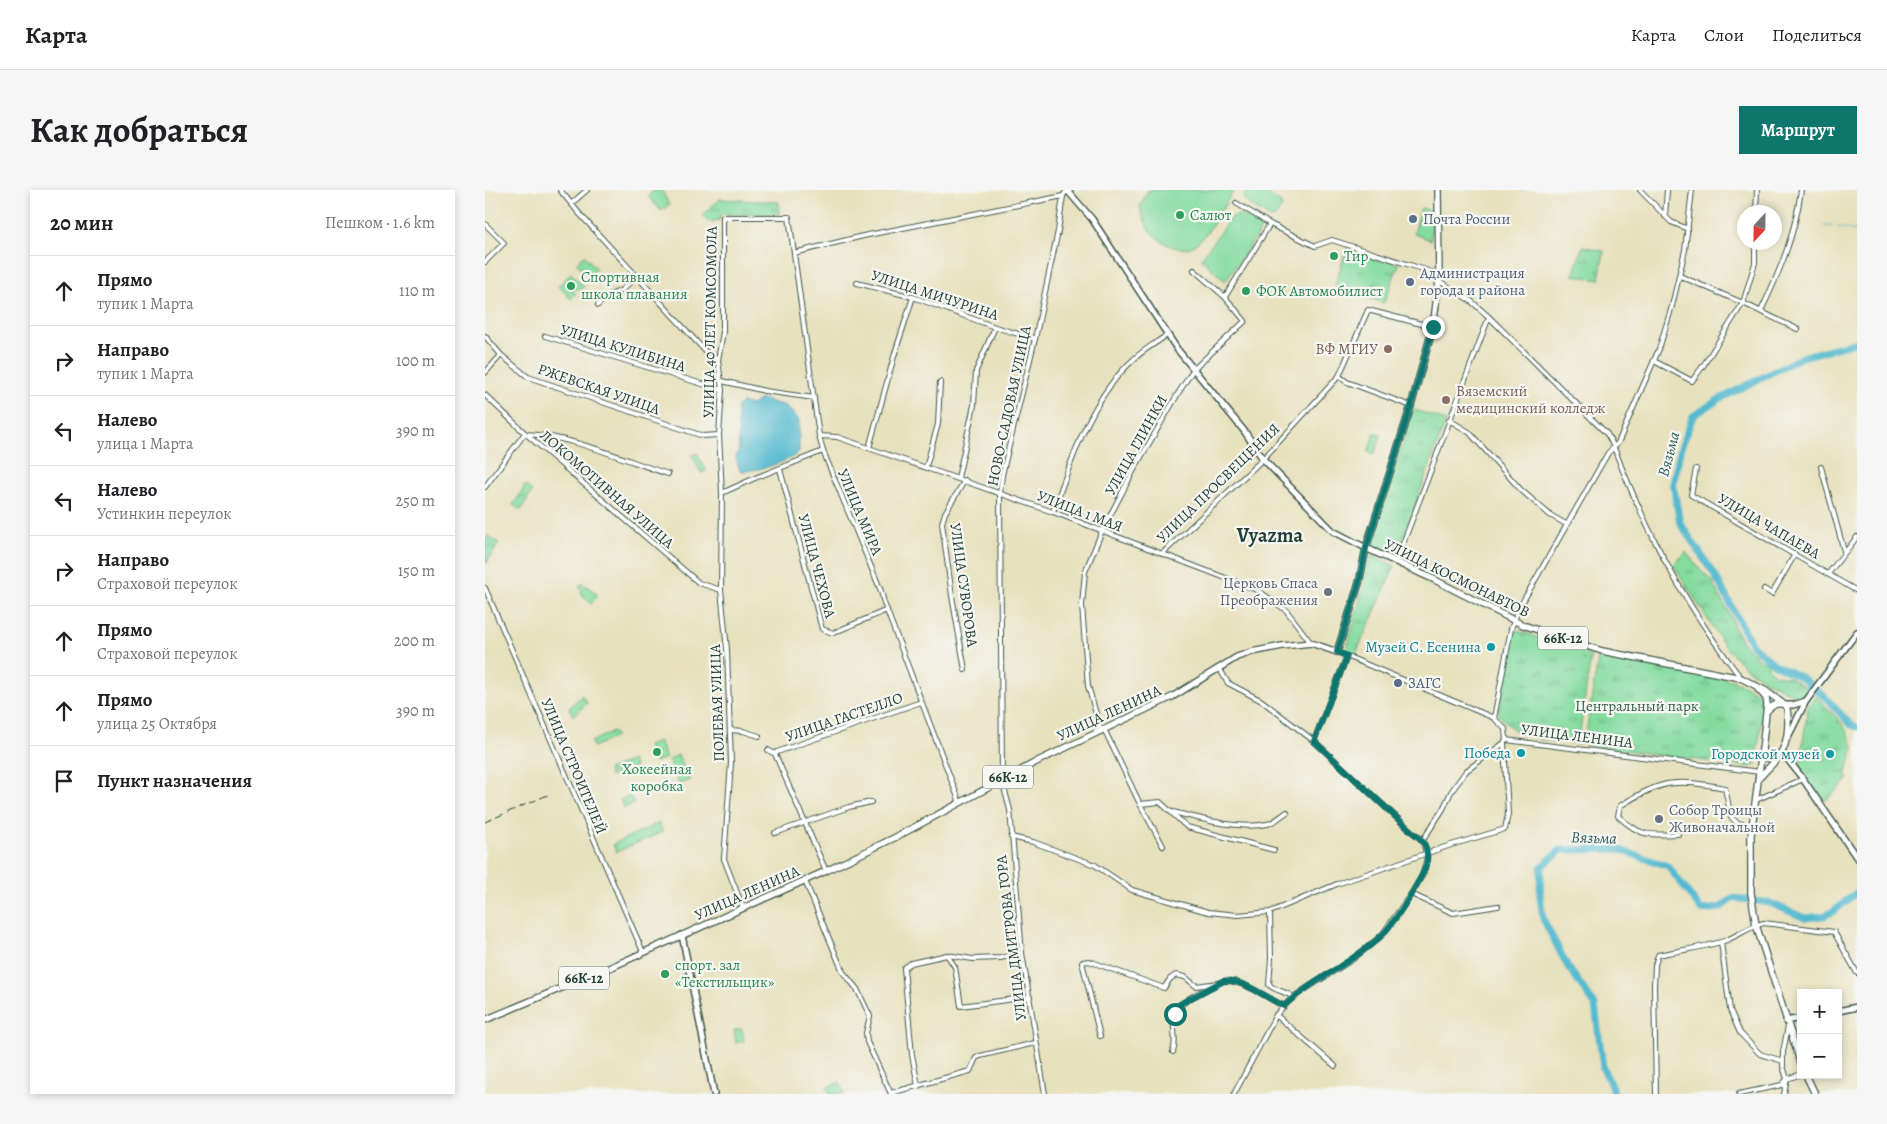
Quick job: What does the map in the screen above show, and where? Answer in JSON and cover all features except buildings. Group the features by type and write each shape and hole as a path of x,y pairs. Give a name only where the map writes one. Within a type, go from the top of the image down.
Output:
{"main road":[{"path":"1337,652 1359,583 1366,548 1411,406 1433,327 1439,281 1438,190"},
{"name":"УЛИЦА КОСМОНАВТОВ","path":"1366,548 1433,579 1514,621 1601,651 1741,678"},
{"name":"УЛИЦА ЛЕНИНА","path":"485,1020 826,871 1002,780 1172,696 1237,657 1282,646 1311,643 1337,652"},
{"name":"66К-12","path":"1741,678 1775,696 1783,704"},
{"path":"1753,684 1766,698 1767,711 1750,856 1751,893 1756,925 1797,1052"},
{"path":"1759,775 1782,752 1785,742 1788,716 1783,704 1774,704 1767,711"},
{"path":"1761,750 1767,758 1777,758"},
{"path":"1808,1079 1815,1094"}],"street":[{"path":"561,190 706,352 718,360"},
{"path":"572,203 587,190"},
{"path":"1067,190 1092,220 1167,335 1193,370 1245,432 1263,459 1333,531 1366,548"},
{"name":"НОВО-САДОВАЯ УЛИЦА","path":"1002,780 1000,493 1002,475 1035,339 1058,231 1063,196 1067,190"},
{"path":"1640,190 1671,222 1688,229"},
{"path":"1665,216 1667,190"},
{"path":"1493,718 1514,621 1566,524 1608,453 1618,442 1654,361 1670,315 1680,276 1692,190"},
{"path":"1756,205 1757,190"},
{"path":"1761,311 1781,269 1798,212 1801,190"},
{"path":"794,253 863,236 1063,196"},
{"path":"1236,203 1270,224 1315,246 1332,240 1438,274"},
{"name":"УЛИЦА 40 ЛЕТ КОМСОМОЛА","path":"722,493 719,435 722,381 718,360 723,332 723,217 789,217"},
{"name":"УЛИЦА МИРА","path":"789,217 819,436 823,451 881,591 960,803"},
{"path":"485,224 504,244 485,262"},
{"path":"1225,297 1270,224"},
{"path":"1654,361 1692,381 1743,303 1755,263 1755,250"},
{"name":"УЛИЦА ГЛИНКИ","path":"1163,846 1139,804 1102,730 1088,686 1082,605 1085,572 1102,531 1137,464 1193,370 1245,321 1225,297 1194,270"},
{"path":"598,305 607,297 621,290 636,276"},
{"path":"1680,276 1761,311 1797,329"},
{"path":"1439,281 1471,301 1489,317 1607,434 1614,445 1615,453 1633,495 1668,565 1704,624 1741,678"},
{"name":"УЛИЦА МИЧУРИНА","path":"857,282 913,297 995,327 1035,339"},
{"path":"869,448 895,353 913,297"},
{"name":"УЛИЦА ПРОСВЕЩЕНИЯ","path":"1161,554 1263,459 1339,376 1357,339 1368,310 1433,327"},
{"path":"1396,562 1489,317"},
{"path":"958,478 975,404 976,371 995,327"},
{"path":"1053,512 1075,450 1103,395 1133,360 1167,335"},
{"name":"РЖЕВСКАЯ УЛИЦА","path":"485,336 501,355 528,377 703,436 719,435"},
{"name":"УЛИЦА КУЛИБИНА","path":"545,336 722,390"},
{"path":"485,373 501,355"},
{"path":"1339,376 1347,382 1411,406"},
{"path":"722,381 765,391 814,398"},
{"path":"926,467 939,424 940,382"},
{"name":"ЛОКОМОТИВНАЯ УЛИЦА","path":"485,395 525,434 699,583 721,590"},
{"path":"1449,420 1469,432 1523,492 1550,515 1566,524"},
{"path":"485,487 499,465 525,434 546,435 668,474"},
{"name":"УЛИЦА 1 МАЯ","path":"819,436 837,437 965,480 1257,590 1286,610 1311,643"},
{"path":"722,493 823,451"},
{"path":"1821,467 1845,551"},
{"name":"УЛИЦА ЧЕХОВА","path":"780,469 822,629 833,633 887,610"},
{"name":"УЛИЦА ЧАПАЕВА","path":"1696,469 1691,495 1857,591"},
{"name":"УЛИЦА СУВОРОВА","path":"965,480 945,513 942,523 965,670"},
{"name":"ПОЛЕВАЯ УЛИЦА","path":"722,493 721,590 727,650 730,730 729,798 724,859 743,908"},
{"path":"1828,574 1857,537"},
{"path":"1764,589 1772,594 1795,554"},
{"name":"УЛИЦА СТРОИТЕЛЕЙ","path":"485,588 643,952"},
{"path":"1785,742 1807,700 1857,632"},
{"name":"УЛИЦА ЛЕНИНА","path":"1337,652 1493,718 1505,729 1505,742 1581,750 1759,775"},
{"path":"1314,741 1347,656"},
{"path":"1219,668 1228,683 1262,701 1314,741 1423,840 1427,858 1423,874 1382,936 1353,959 1293,997 1276,1015 1234,1094"},
{"path":"1783,704 1798,704 1807,700"},
{"name":"УЛИЦА ГАСТЕЛЛО","path":"775,754 921,702"},
{"path":"730,730 743,731 759,736"},
{"path":"1423,840 1443,809 1451,792 1466,772 1505,742"},
{"path":"1011,837 1033,842 1095,865 1132,890 1208,912 1238,915 1270,912 1337,884 1505,829 1508,814 1505,742"},
{"path":"768,750 775,754 826,871"},
{"path":"1782,752 1803,779 1857,858"},
{"path":"1756,800 1803,779"},
{"name":"УЛИЦА ДМИТРОВА ГОРА","path":"1002,780 1010,810 1022,953 1030,997 1035,1043 1045,1094"},
{"path":"1678,834 1647,835 1631,828 1618,816 1620,806 1645,790 1661,784 1692,782 1725,788 1731,817 1737,823 1753,826"},
{"path":"775,833 849,807 871,802"},
{"path":"1139,804 1160,802 1187,827 1274,850"},
{"path":"1171,811 1206,820 1248,826 1269,824 1287,812"},
{"path":"805,881 843,972 857,989 871,1016 866,1033 867,1042 890,1094 970,1071 976,1058 980,1056 1035,1043"},
{"path":"1411,894 1453,913 1498,906"},
{"path":"1270,912 1271,958 1269,985 1285,991 1293,997"},
{"path":"1656,1094 1654,986 1655,965 1658,955 1721,942 1764,923 1834,932 1857,972"},
{"path":"682,935 714,1094"},
{"path":"1721,942 1730,1010 1739,1033 1760,1054 1783,1061"},
{"path":"918,1086 912,1055 904,968 911,963 947,954 973,959 1000,958 1022,953"},
{"path":"947,954 955,967 961,1006 1030,997"},
{"path":"1100,1036 1082,962 1089,961 1164,988 1169,979 1176,975 1185,977 1196,986 1230,980 1241,983 1284,1006"},
{"path":"1173,1052 1176,1044 1173,1022 1180,1004 1218,983"},
{"path":"1842,1010 1857,1007"},
{"path":"1276,1015 1335,1066"},
{"path":"1784,1094 1787,1079 1783,1061 1787,1023 1797,1019"},
{"path":"1739,1094 1782,1085 1787,1079 1797,1075"}],"green space":[{"path":"654,190 662,190 669,205 661,211 648,196"},
{"name":"Салют","path":"1148,190 1234,190 1201,240 1188,248 1182,249 1166,244 1156,237 1143,218 1140,207"},
{"path":"1248,190 1262,190 1281,203 1282,207 1275,217 1270,218 1245,201 1244,196"},
{"path":"720,199 779,202 779,214 721,214 720,220 708,222 703,215"},
{"path":"1421,208 1432,211 1431,240 1414,234"},
{"path":"1241,214 1261,226 1259,233 1225,281 1201,259 1230,218"},
{"path":"1583,246 1604,251 1599,280 1573,275"},
{"path":"1347,247 1399,264 1384,303 1335,286"},
{"path":"584,255 597,269 589,276 576,263"},
{"name":"Спортивная школа плавания","path":"571,273 584,287 580,291 577,288 573,292 576,294 571,299 558,286"},
{"path":"1413,409 1446,421 1395,559 1370,547"},
{"path":"1374,433 1381,435 1375,454 1368,452"},
{"path":"697,453 706,471 701,473 692,455"},
{"path":"526,485 532,491 521,510 513,505"},
{"path":"488,536 499,543 486,564 485,541"},
{"path":"1686,552 1700,570 1713,581 1742,642 1761,661 1766,661 1768,668 1775,675 1789,677 1809,689 1802,699 1748,670 1724,645 1673,565"},
{"path":"1371,555 1395,566 1355,656 1346,652"},
{"path":"582,583 596,593 597,596 591,604 581,593 582,590 579,587"},
{"path":"1514,629 1591,656 1578,744 1534,738 1514,730 1498,714"},
{"name":"Центральный парк","path":"1599,653 1736,681 1758,693 1765,701 1755,765 1751,767 1584,745"},
{"path":"582,695 587,703 573,716 569,708"},
{"path":"1816,696 1843,724 1854,748 1846,773 1848,780 1824,802 1799,770 1808,706"},
{"path":"613,731 616,737 593,747 591,742"},
{"name":"Хокеейная коробка","path":"659,741 666,758 655,762 648,746"},
{"path":"678,755 690,780 679,784 668,760"},
{"path":"632,760 635,767 610,777 608,770"},
{"path":"630,796 634,804 624,808 620,800"},
{"path":"659,823 663,832 616,852 613,844"},
{"path":"742,1029 744,1041 736,1043 734,1030"},
{"path":"840,1082 845,1094 830,1094 827,1087"}],"water":[{"path":"761,399 786,406 799,420 799,452 771,466 740,471 736,457 739,449 737,407 742,402 752,405"}],"waterway":[{"path":"1824,226 1857,231"},
{"name":"Вязьма","path":"1857,342 1802,357 1718,400 1693,416 1681,448 1673,484 1680,523 1716,577 1752,645 1774,664 1802,678 1827,699 1851,725 1857,727"},
{"name":"Вязьма","path":"1615,1094 1603,1068 1595,1005 1568,967 1543,919 1540,895 1541,867 1561,850 1617,849 1668,866 1701,910 1720,908 1733,898 1770,903 1805,918 1823,916 1834,911 1857,892"}],"railway":[{"path":"485,822 550,794"}],"place":[{"name":"Салют","path":"1180,215"},
{"name":"Почта России","path":"1413,219"},
{"name":"Тир","path":"1334,256"},
{"name":"Администрация города и района","path":"1410,282"},
{"name":"Спортивная школа плавания","path":"571,286"},
{"name":"ФОК Автомобилист","path":"1246,291"},
{"name":"ВФ МГИУ","path":"1388,349"},
{"name":"Вяземский медицинский колледж","path":"1446,400"},
{"name":"Церковь Спаса Преображения","path":"1328,592"},
{"name":"Музей С. Есенина","path":"1491,647"},
{"name":"ЗАГС","path":"1398,683"},
{"name":"Хокеейная коробка","path":"657,752"},
{"name":"Победа","path":"1521,753"},
{"name":"Городской музей","path":"1830,754"},
{"name":"Собор Троицы Живоначальной","path":"1659,819"},
{"name":"спорт. зал «Текстильщик»","path":"665,974"}],"district":[{"name":"Vyazma","path":"1270,535"}],"route":[{"path":"1175,1014 1180,1004 1223,981 1230,980 1241,983 1284,1006 1293,997 1353,959 1382,936 1423,874 1427,858 1423,840 1314,741 1347,656 1337,652 1359,583 1366,548 1411,406 1433,327"}]}
